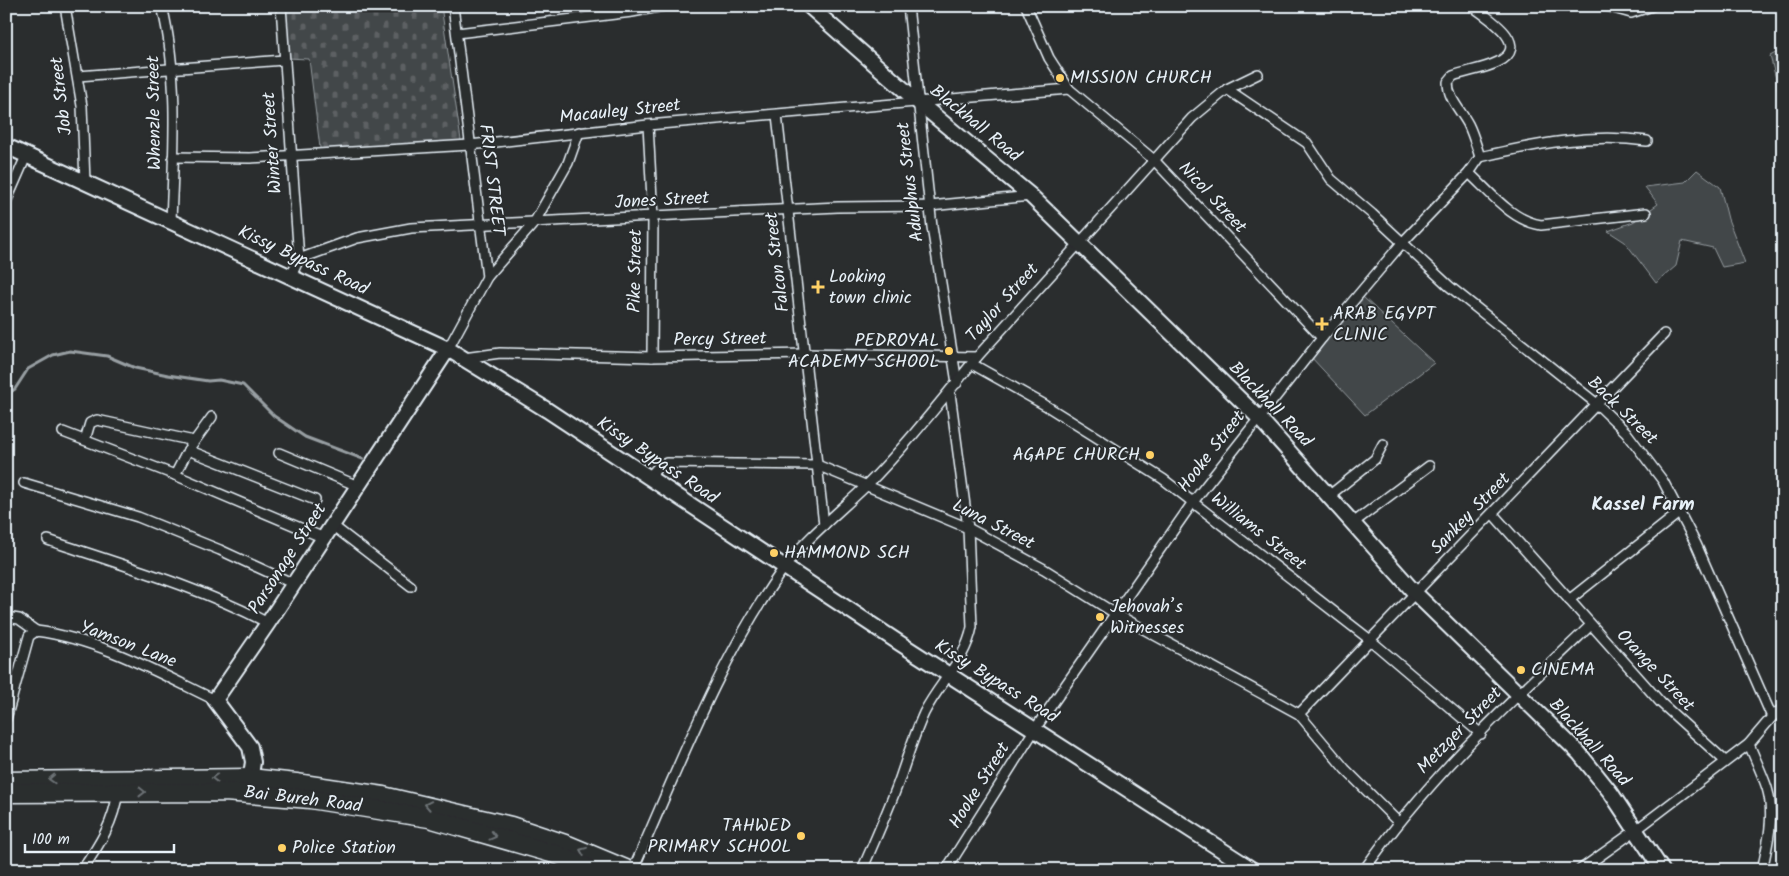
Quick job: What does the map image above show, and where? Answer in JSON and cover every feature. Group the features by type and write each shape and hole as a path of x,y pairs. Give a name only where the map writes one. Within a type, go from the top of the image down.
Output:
{"highway":[{"path":"6,781 118,785"},
{"name":"Bai Bureh Road","path":"6,793 118,785 249,785 310,799 429,818 558,855 592,870"},
{"path":"249,785 383,796 440,808 511,826 568,845 628,870"}],"main road":[{"name":"Blackhall Road","path":"809,6 918,102 1032,196 1258,418 1416,594 1579,753 1611,793 1662,870"},
{"name":"Kissy Bypass Road","path":"6,146 171,220 464,358 784,568 1253,870"},
{"name":"Parsonage Street","path":"215,700 294,584 448,349"},
{"path":"215,700 250,747 253,762 249,785"}],"street":[{"name":"Job Street","path":"65,6 82,106 85,182"},
{"name":"Whenzle Street","path":"162,6 168,30 171,68 173,157 171,220"},
{"name":"Winter Street","path":"281,6 290,155 299,259"},
{"name":"FRIST STREET","path":"453,6 487,277"},
{"path":"457,33 664,6"},
{"name":"Adulphus Street","path":"908,6 939,282 957,384"},
{"name":"Nicol Street","path":"1026,6 1050,58 1069,89 1154,160 1322,338"},
{"path":"1472,6 1502,28 1508,36 1510,46 1507,55 1499,61 1453,76 1448,82 1450,96 1473,134 1480,157 1554,142 1598,137 1647,141"},
{"path":"1609,8 1631,13 1652,6"},
{"path":"78,76 284,60"},
{"name":"Taylor Street","path":"633,870 733,653 753,615 784,568 824,525 867,485 950,393 974,361 1192,118 1227,89 1258,74"},
{"name":"Macauley Street","path":"173,157 242,158 470,145 648,125 1069,89"},
{"name":"Back Street","path":"1227,89 1307,143 1331,179 1494,324 1597,404 1626,432 1648,459 1680,512 1718,591 1772,717"},
{"name":"Falcon Street","path":"777,115 824,525"},
{"name":"Pike Street","path":"648,125 653,218 652,357"},
{"path":"448,349 487,277 534,223 568,162 579,132"},
{"path":"6,202 27,154"},
{"name":"Hooke Street","path":"946,870 1035,729 1193,502 1322,338 1402,243 1469,173 1480,157"},
{"path":"1469,173 1517,217 1528,224 1541,225 1646,213"},
{"name":"Jones Street","path":"299,259 357,238 392,230 788,210 930,206 1032,196"},
{"path":"291,276 299,259"},
{"name":"Sankey Street","path":"1299,714 1664,334"},
{"name":"Percy Street","path":"464,358 500,353 652,357 805,354 952,356 974,361"},
{"name":"Williams Street","path":"974,361 1122,452 1193,502 1369,639 1481,734"},
{"path":"862,870 925,712 966,649 972,627 968,528 950,393"},
{"path":"175,475 188,450 212,417"},
{"path":"85,440 90,423 97,420 194,441"},
{"path":"63,432 175,475 324,538"},
{"path":"1330,496 1374,459 1383,444"},
{"path":"188,450 316,500"},
{"path":"279,453 358,486"},
{"name":"Luna Street","path":"648,478 658,467 666,463 817,465 968,528 1044,569 1116,614 1299,714"},
{"path":"1353,523 1429,466"},
{"path":"24,482 138,518 220,550 294,584"},
{"path":"1569,600 1680,512"},
{"name":"Orange Street","path":"1493,514 1661,702 1725,761"},
{"path":"332,525 411,586"},
{"path":"48,540 186,588 268,623"},
{"name":"Yamson Lane","path":"6,617 19,619 32,633 83,643 122,657 215,700"},
{"name":"Metzger Street","path":"1364,870 1398,822 1518,694 1591,625"},
{"path":"6,719 32,633"},
{"path":"1580,870 1749,744 1772,717 1783,708"},
{"path":"1299,714 1345,769 1398,822"},
{"path":"1749,744 1768,790 1770,803 1769,830 1762,870"},
{"path":"82,870 115,813 118,785"}],"green space":[{"path":"283,6 441,6 462,147 321,156 309,59 286,58"},
{"path":"1783,49 1783,106 1779,105 1776,79 1770,56"},
{"path":"1697,170 1720,187 1728,219 1745,263 1722,267 1713,248 1682,241 1676,266 1656,283 1625,242 1608,231 1633,222 1658,204 1645,187 1685,182"},
{"path":"1363,297 1434,363 1365,415 1310,356"}],"waterway":[{"path":"6,395 15,389 28,369 53,355 70,351 107,356 135,368 168,375 208,381 219,380 243,385 274,416 305,437 363,459"}],"place":[{"name":"MISSION CHURCH","path":"1060,78"},
{"name":"Looking town clinic","path":"818,287"},
{"name":"ARAB EGYPT CLINIC","path":"1322,324"},
{"name":"PEDROYAL ACADEMY SCHOOL","path":"949,351"},
{"name":"AGAPE CHURCH","path":"1150,455"},
{"name":"HAMMOND SCH","path":"774,553"},
{"name":"Jehovah’s Witnesses","path":"1100,617"},
{"name":"CINEMA","path":"1521,670"},
{"name":"TAHWED PRIMARY SCHOOL","path":"801,836"},
{"name":"Police Station","path":"282,848"}],"district":[{"name":"Kassel Farm","path":"1643,505"}]}
